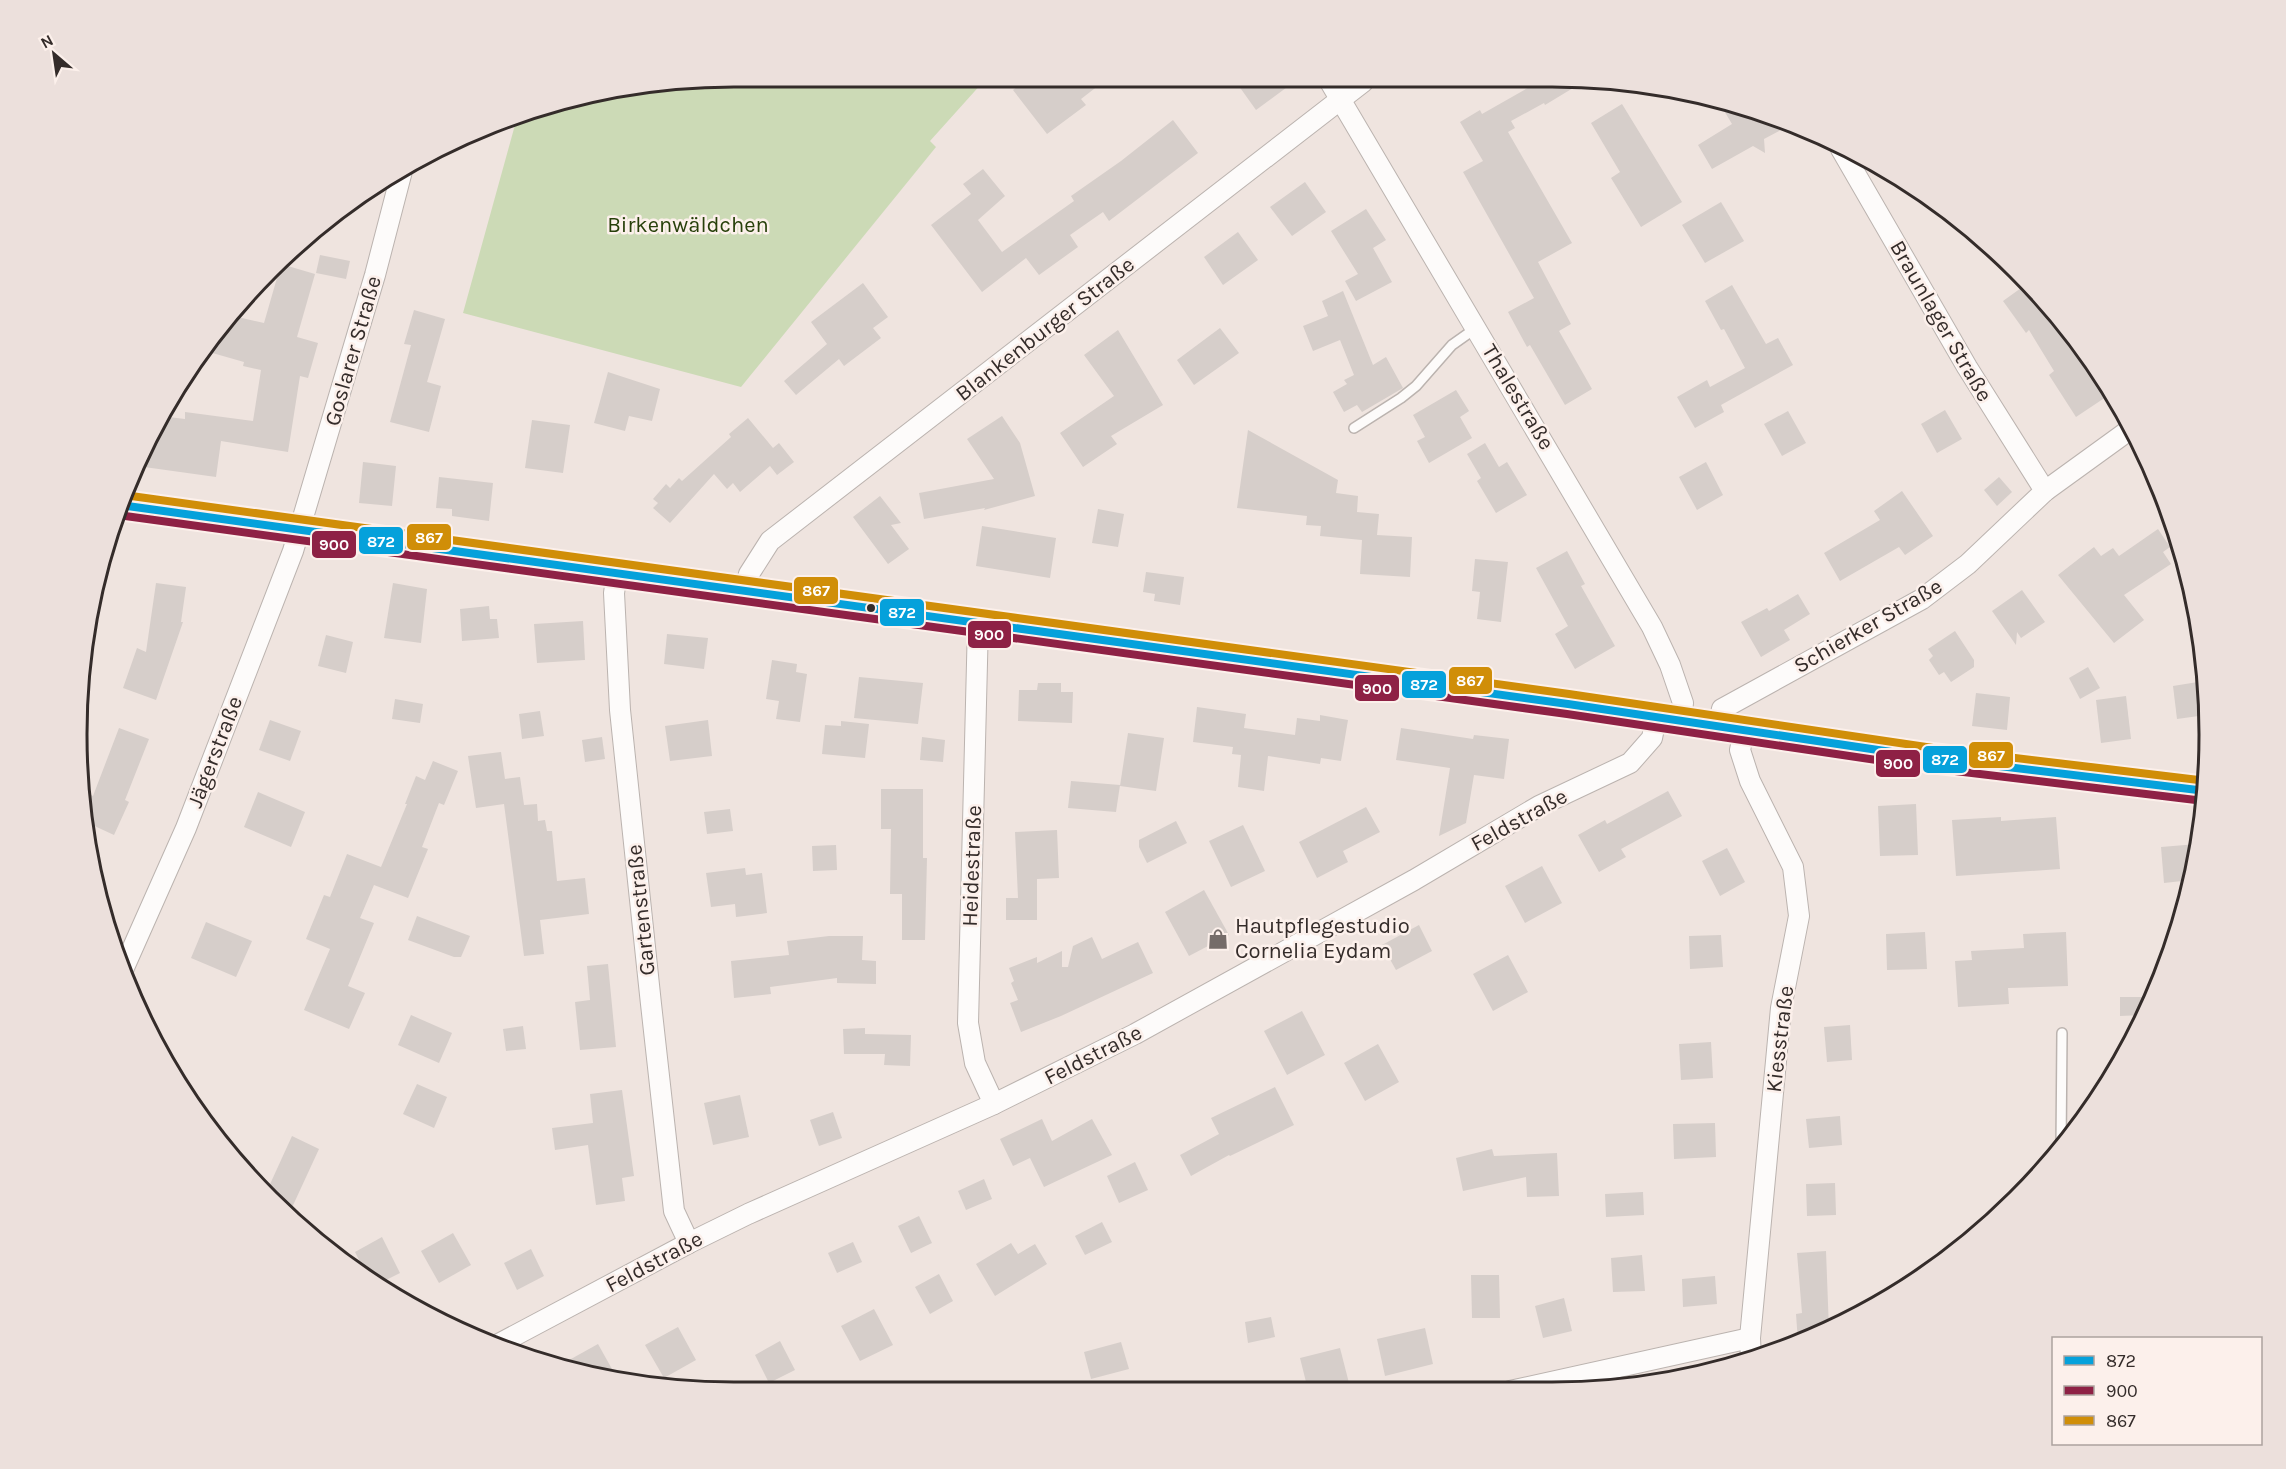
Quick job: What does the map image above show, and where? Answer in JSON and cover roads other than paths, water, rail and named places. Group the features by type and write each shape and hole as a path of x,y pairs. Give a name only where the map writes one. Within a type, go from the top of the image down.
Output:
{"street":[{"name":"Thalestraße","path":"1335,91 1652,627 1670,665 1683,703 1681,721"},
{"name":"Blankenburger Straße","path":"745,590 749,574 770,541 1335,91"},
{"name":"Braunlager Straße","path":"1847,159 1963,362 2045,491"},
{"name":"Goslarer Straße","path":"300,530 375,275 399,181"},
{"name":"Schierker Straße","path":"1718,727 1722,709 1922,599 1976,557 2045,491 2124,434"},
{"path":"129,506 1558,702 1932,758 2196,790"},
{"name":"Jägerstraße","path":"127,960 186,828 300,530"},
{"name":"Gartenstraße","path":"617,573 614,593 620,710 651,1004 674,1211 688,1243"},
{"name":"Heidestraße","path":"978,623 968,1023 975,1063 993,1104"},
{"name":"Feldstraße","path":"506,1340 688,1243 993,1104 1135,1034 1404,885 1539,806 1630,763 1652,738 1656,718"},
{"name":"Kiesstraße","path":"1744,730 1740,750 1750,782 1793,867 1799,916 1781,1008 1751,1351"},
{"path":"1551,1382 1750,1338"}],"lane":[{"path":"1354,428 1416,386 1452,345 1476,328"},
{"path":"2061,1134 2062,1033"}],"place":[{"name":"Hautpflegestudio Cornelia Eydam","path":"1218,939"}],"park label":[{"name":"Birkenwäldchen","path":"688,225"}]}
